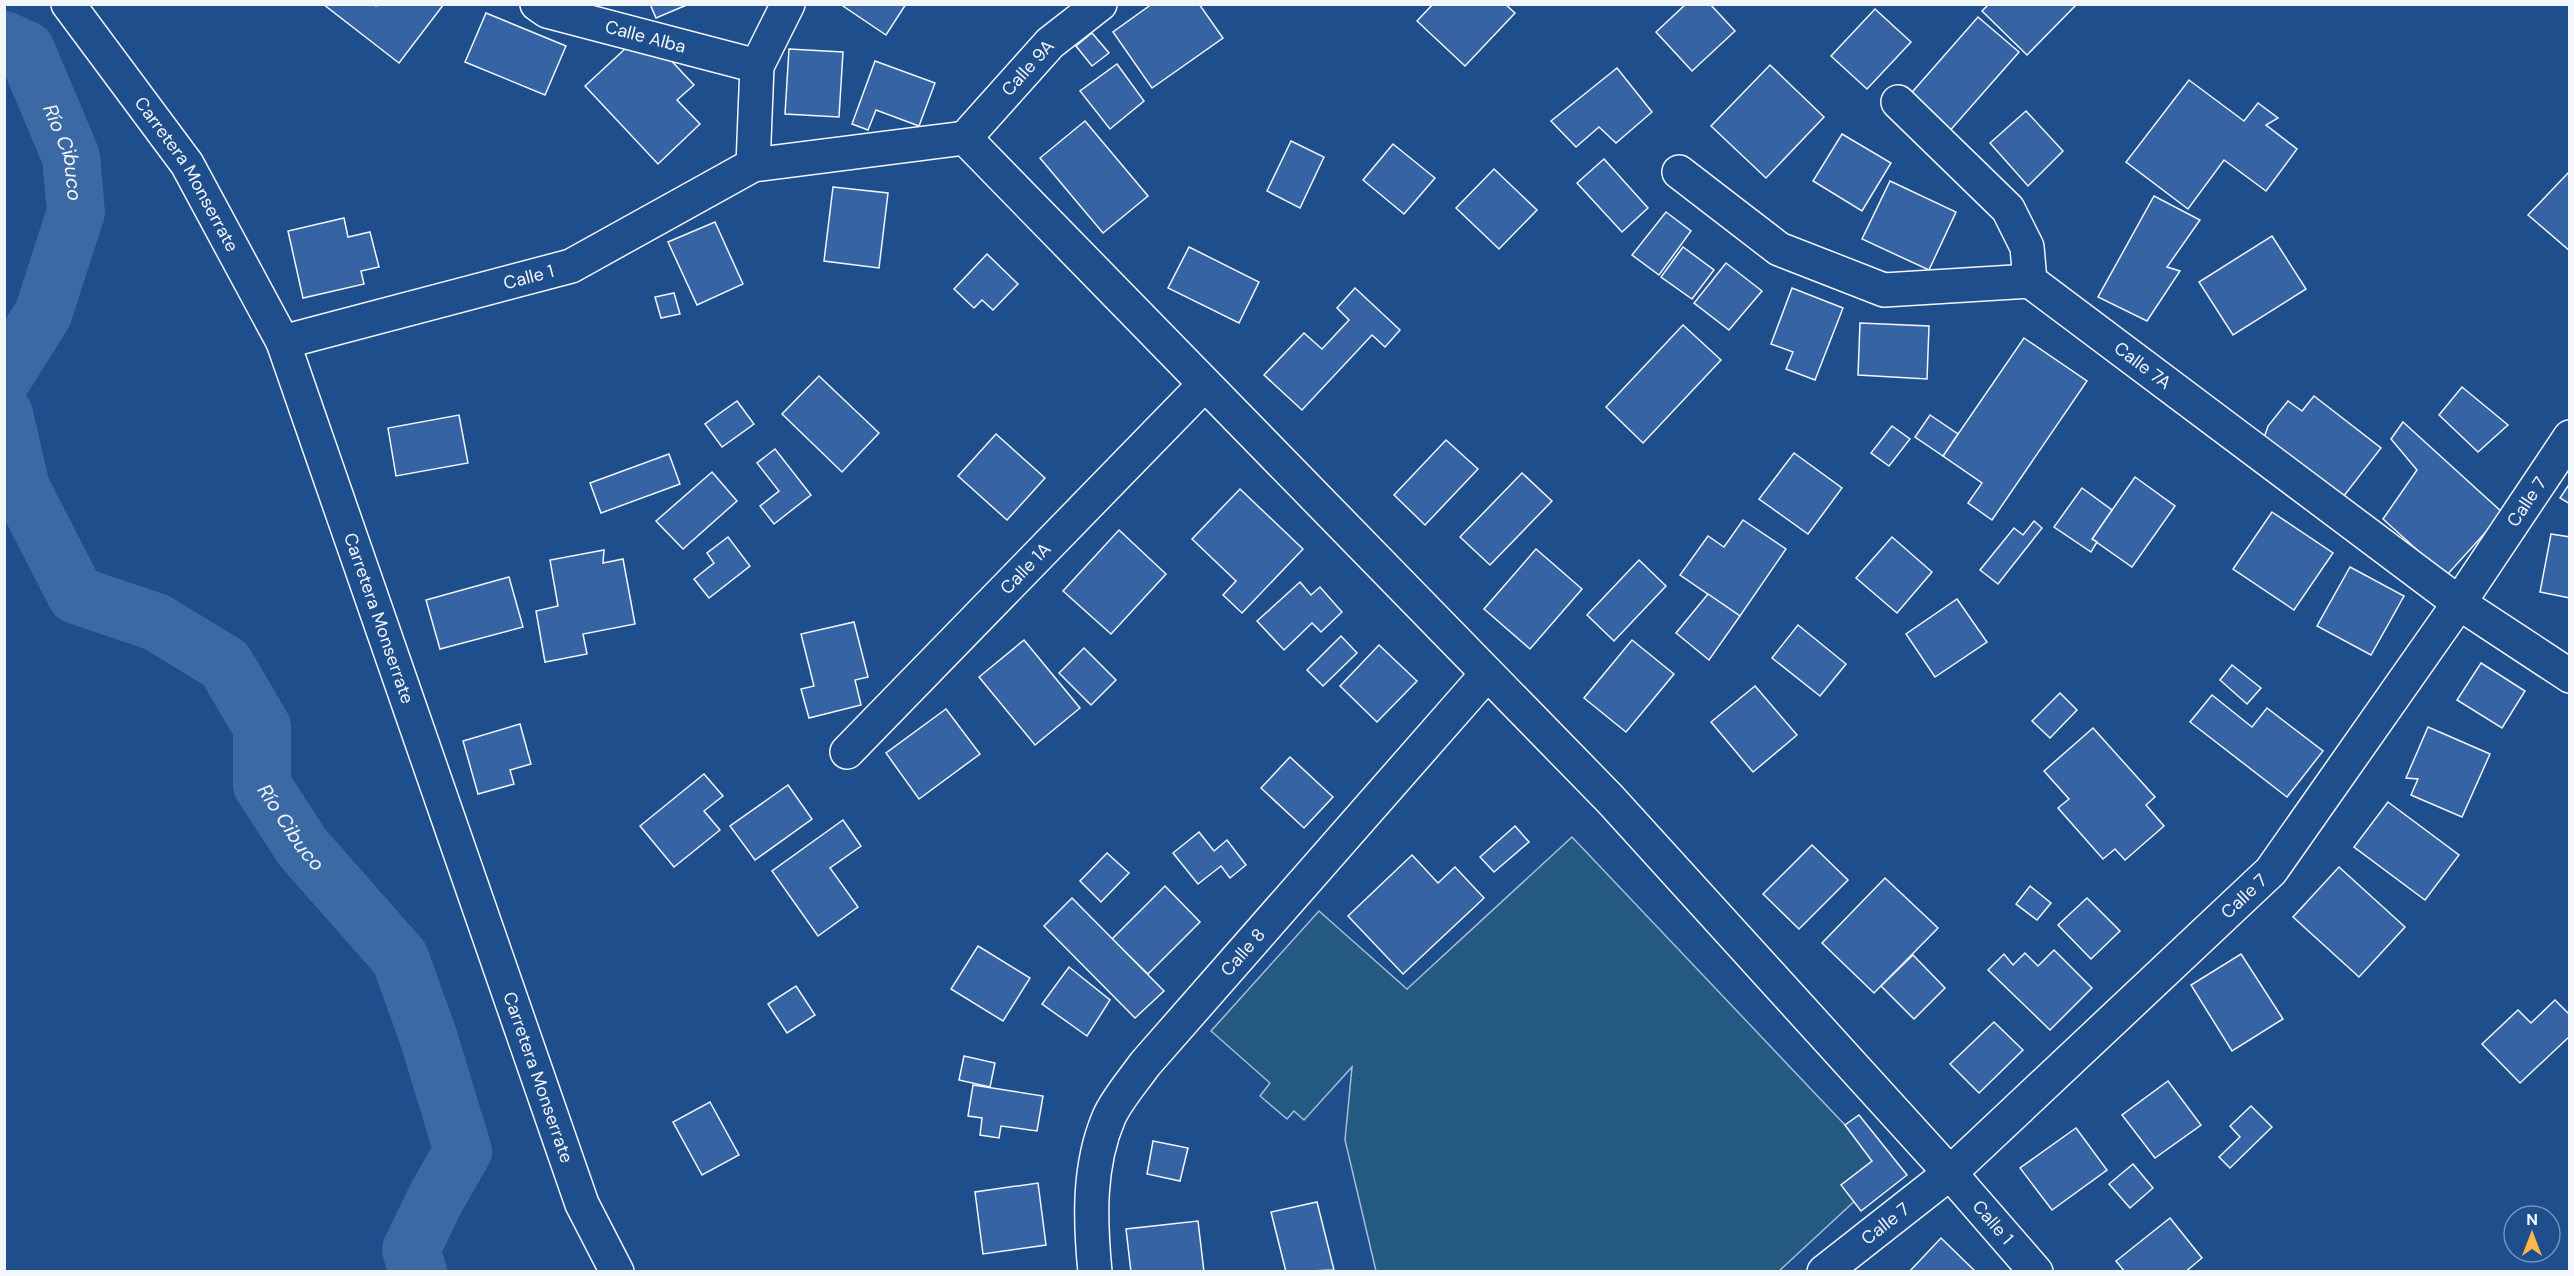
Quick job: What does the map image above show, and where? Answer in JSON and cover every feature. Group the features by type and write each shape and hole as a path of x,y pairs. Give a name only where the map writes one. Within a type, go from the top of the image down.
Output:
{"street":[{"name":"Carretera Monserrate","path":"68,4 187,164 283,342 582,1204 617,1272"},
{"name":"Calle Alba","path":"537,4 547,11 757,66"},
{"path":"788,4 757,66 753,165 965,138"},
{"name":"Calle 9A","path":"965,138 1050,43 1100,4"},
{"path":"1679,172 1779,249 1884,290 2030,281 2027,247 2008,209 1898,102"},
{"name":"Calle 1","path":"965,138 1610,799 1950,1173 2036,1272"},
{"name":"Calle 1","path":"283,342 571,266 753,165"},
{"name":"Calle 7A","path":"2030,281 2459,603 2570,675"},
{"name":"Calle 1A","path":"847,752 1204,385"},
{"name":"Calle 7","path":"1824,1272 1950,1173 2271,871 2459,603 2570,437"},
{"name":"Calle 8","path":"1095,1272 1091,1227 1095,1166 1109,1116 1145,1064 1487,674"}],"shaded area":[{"path":"1572,837 1845,1125 1872,1161 1886,1172 1779,1271 1376,1271 1345,1140 1352,1067 1304,1120 1294,1111 1287,1119 1260,1096 1270,1083 1211,1031 1319,911 1407,989"}],"building":[{"path":"323,4 373,4 376,6 377,4 444,4 399,63"},
{"path":"650,4 689,4 656,18"},
{"path":"840,4 906,4 886,35"},
{"path":"1152,4 1199,4 1223,38 1152,88 1113,32"},
{"path":"1433,4 1505,4 1515,13 1465,66 1417,21"},
{"path":"1686,4 1710,4 1735,31 1692,71 1656,32"},
{"path":"1989,4 2077,4 2027,55 1982,11"},
{"path":"1875,9 1911,42 1867,89 1831,56"},
{"path":"486,13 566,46 545,95 465,62"},
{"path":"1978,17 2019,52 1947,134 1907,98"},
{"path":"1092,33 1109,53 1092,66 1076,46"},
{"path":"626,48 664,53 694,85 677,100 700,124 658,164 585,86"},
{"path":"789,49 843,52 839,117 785,114"},
{"path":"875,61 935,83 919,126 876,110 868,130 852,124"},
{"path":"1117,64 1144,101 1110,129 1080,91"},
{"path":"1770,65 1824,117 1766,178 1711,126"},
{"path":"1617,68 1652,112 1616,143 1599,127 1576,147 1551,121"},
{"path":"2189,80 2244,121 2258,103 2278,118 2266,125 2297,149 2266,191 2224,160 2188,209 2126,162"},
{"path":"2026,111 2063,151 2028,186 1990,143"},
{"path":"1085,121 1148,196 1103,233 1040,158"},
{"path":"1842,134 1891,163 1862,211 1813,181"},
{"path":"1291,141 1324,157 1300,208 1267,191"},
{"path":"1393,144 1435,178 1404,214 1363,180"},
{"path":"1604,159 1648,208 1622,232 1577,183"},
{"path":"1494,169 1537,210 1499,249 1456,208"},
{"path":"2568,173 2570,175 2570,251 2528,215"},
{"path":"1890,181 1956,212 1929,270 1862,239"},
{"path":"833,187 888,193 879,268 824,261"},
{"path":"2154,196 2200,220 2167,267 2180,271 2147,321 2098,297"},
{"path":"1666,212 1691,231 1659,275 1632,255"},
{"path":"344,218 348,237 370,232 379,267 361,271 364,284 303,298 288,231"},
{"path":"715,222 743,284 697,305 668,242"},
{"path":"2272,236 2306,289 2233,335 2199,282"},
{"path":"1189,247 1259,282 1239,323 1168,288"},
{"path":"1683,247 1714,270 1692,299 1661,277"},
{"path":"987,254 1018,284 993,310 982,300 974,308 954,289"},
{"path":"1726,263 1762,291 1729,330 1694,303"},
{"path":"1355,288 1400,330 1385,347 1372,335 1302,410 1264,375 1304,333 1322,349 1349,320 1337,308"},
{"path":"1792,288 1843,308 1815,380 1786,369 1793,352 1771,344"},
{"path":"674,293 680,314 661,318 655,297"},
{"path":"1860,323 1929,326 1927,379 1858,375"},
{"path":"1683,325 1721,360 1643,443 1606,407"},
{"path":"2024,338 2087,381 1992,520 1968,503 1982,483 1943,456"},
{"path":"819,376 879,433 842,472 782,414"},
{"path":"2462,387 2508,425 2478,452 2439,415"},
{"path":"2314,396 2381,448 2340,501 2263,441 2268,426 2288,401 2302,411"},
{"path":"737,401 754,424 722,447 705,424"},
{"path":"459,415 468,463 396,476 388,428"},
{"path":"1930,415 1958,434 1943,456 1915,437"},
{"path":"2403,422 2503,513 2446,576 2383,519 2417,470 2391,439"},
{"path":"1892,426 1910,439 1889,466 1871,453"},
{"path":"996,434 1045,478 1007,520 958,476"},
{"path":"1446,440 1478,469 1425,525 1394,495"},
{"path":"775,449 811,495 774,524 760,506 779,491 757,463"},
{"path":"1794,453 1842,488 1808,534 1759,499"},
{"path":"669,454 680,484 601,513 590,483"},
{"path":"712,472 737,501 683,549 656,521"},
{"path":"1522,473 1552,501 1490,565 1460,537"},
{"path":"2135,477 2175,506 2132,567 2092,539"},
{"path":"2570,483 2570,504 2560,498"},
{"path":"2082,488 2112,510 2092,539 2097,542 2091,552 2054,527"},
{"path":"1240,489 1303,549 1242,613 1223,595 1236,581 1192,539"},
{"path":"2272,512 2333,553 2294,610 2233,569"},
{"path":"1743,520 1786,549 1740,616 1680,575 1708,536 1724,547"},
{"path":"2034,521 2042,528 1998,584 1980,570 2014,528 2023,535"},
{"path":"1119,530 1166,574 1111,634 1063,591"},
{"path":"2551,534 2570,537 2570,598 2540,592"},
{"path":"728,537 750,566 709,598 694,579 714,563 707,553"},
{"path":"1892,537 1932,572 1897,613 1856,578"},
{"path":"1536,549 1582,589 1530,649 1484,609"},
{"path":"604,550 603,563 623,559 635,624 583,634 587,654 545,662 536,611 558,606 550,560"},
{"path":"1639,560 1666,586 1614,641 1587,615"},
{"path":"2350,567 2404,596 2371,655 2317,626"},
{"path":"509,577 523,627 440,649 426,600"},
{"path":"1300,582 1311,595 1320,587 1342,612 1321,632 1312,623 1284,650 1257,621"},
{"path":"1708,594 1740,616 1709,660 1676,633"},
{"path":"1957,599 1987,642 1935,677 1906,634"},
{"path":"854,622 868,677 855,680 861,705 809,718 801,689 814,686 801,634"},
{"path":"1798,625 1846,664 1820,696 1772,658"},
{"path":"1341,636 1357,653 1323,686 1307,670"},
{"path":"1024,640 1080,708 1035,745 979,677"},
{"path":"1632,640 1674,674 1626,732 1584,698"},
{"path":"1379,645 1417,681 1377,722 1340,686"},
{"path":"1084,648 1116,680 1091,705 1059,673"},
{"path":"2481,663 2525,691 2502,728 2457,700"},
{"path":"2232,665 2261,688 2247,704 2220,680"},
{"path":"1755,686 1797,735 1753,772 1711,722"},
{"path":"2060,693 2077,710 2050,738 2032,721"},
{"path":"2212,695 2252,727 2267,708 2323,751 2287,797 2190,722"},
{"path":"946,709 980,754 919,799 886,753"},
{"path":"520,724 531,764 510,770 514,784 478,794 463,741"},
{"path":"2428,727 2490,754 2462,817 2411,795 2418,779 2406,778"},
{"path":"2093,728 2155,797 2146,805 2164,826 2125,860 2115,849 2103,859 2058,808 2069,799 2044,771"},
{"path":"1290,757 1333,797 1304,828 1261,788"},
{"path":"704,774 723,796 704,811 720,830 674,867 640,826"},
{"path":"788,785 812,819 755,860 730,826"},
{"path":"2388,802 2459,855 2425,900 2354,847"},
{"path":"843,820 861,846 830,868 858,907 818,936 772,871"},
{"path":"1515,826 1529,842 1494,872 1480,857"},
{"path":"1199,832 1214,851 1227,840 1246,865 1230,878 1221,866 1198,884 1173,853"},
{"path":"1812,845 1848,880 1799,929 1763,894"},
{"path":"1107,853 1129,873 1101,902 1080,881"},
{"path":"1412,855 1438,883 1455,867 1484,898 1403,974 1348,916"},
{"path":"2339,867 2405,927 2359,977 2293,917"},
{"path":"1885,878 1938,928 1874,993 1822,943"},
{"path":"1165,886 1200,922 1148,974 1112,939"},
{"path":"2030,886 2051,903 2037,920 2016,904"},
{"path":"1072,898 1164,991 1135,1018 1044,926"},
{"path":"2087,898 2120,931 2091,959 2058,925"},
{"path":"978,946 1030,978 1003,1021 951,989"},
{"path":"2054,950 2092,988 2050,1030 1988,970 2004,954 2013,965 2025,953 2038,966"},
{"path":"2241,954 2283,1019 2232,1051 2191,985"},
{"path":"1913,955 1945,988 1914,1019 1881,986"},
{"path":"1069,967 1110,1000 1087,1036 1042,1004"},
{"path":"796,986 815,1015 787,1033 768,1004"},
{"path":"2555,1000 2570,1015 2570,1036 2520,1083 2482,1044 2518,1010 2531,1023"},
{"path":"1994,1022 2023,1050 1979,1093 1950,1064"},
{"path":"964,1056 995,1063 990,1087 959,1080"},
{"path":"2168,1081 2201,1125 2155,1158 2122,1115"},
{"path":"973,1085 1043,1096 1037,1131 1001,1126 999,1138 980,1135 982,1118 968,1116"},
{"path":"710,1102 739,1155 702,1175 673,1122"},
{"path":"2251,1106 2272,1127 2230,1168 2219,1157 2240,1137 2230,1126"},
{"path":"1859,1115 1907,1175 1861,1211 1841,1185 1872,1161 1845,1125"},
{"path":"2076,1128 2107,1170 2052,1210 2020,1168"},
{"path":"1153,1141 1188,1148 1180,1181 1147,1174"},
{"path":"2133,1164 2153,1188 2130,1208 2109,1184"},
{"path":"1038,1183 1046,1245 983,1254 975,1192"},
{"path":"1317,1202 1334,1270 1286,1272 1271,1212"},
{"path":"2170,1218 2202,1258 2185,1272 2125,1272 2116,1261"},
{"path":"1198,1221 1204,1272 1131,1272 1126,1229"},
{"path":"1941,1238 1976,1272 1909,1272"}],"waterway":[{"name":"Río Cibuco","path":"4,40 26,50 71,157 76,212 43,314 4,376"},
{"name":"Río Cibuco","path":"4,414 21,488 76,595 156,622 225,664 262,727 262,785 303,848 400,958 428,1036 463,1151 436,1198 411,1250 418,1272"}]}
